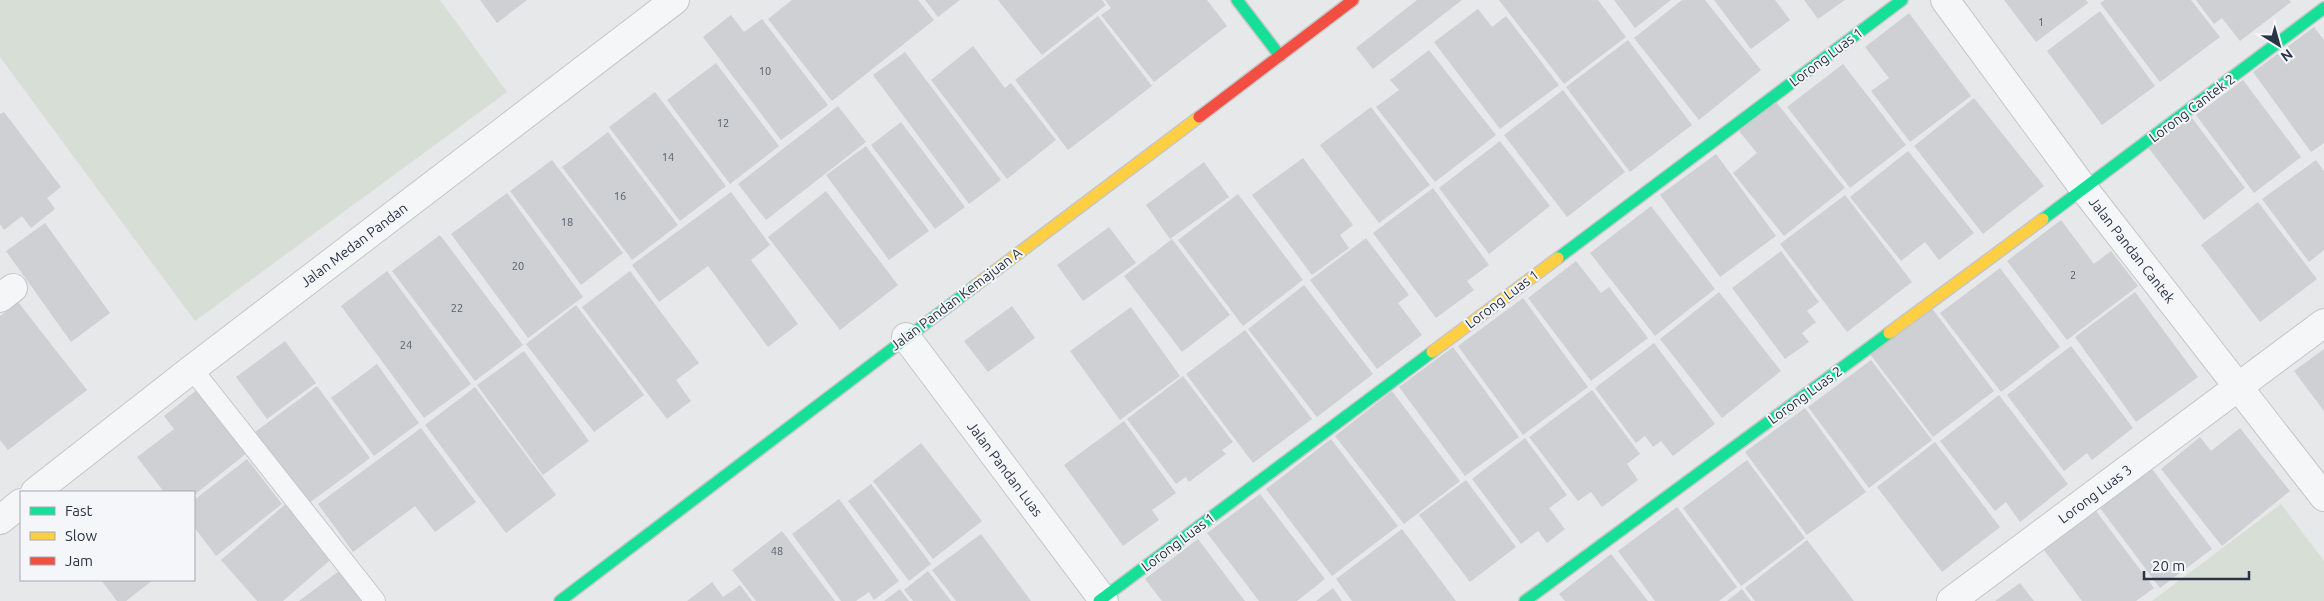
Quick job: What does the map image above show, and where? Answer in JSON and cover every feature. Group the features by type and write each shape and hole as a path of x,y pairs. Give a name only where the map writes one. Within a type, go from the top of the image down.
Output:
{"street":[{"name":"Jalan Medan Pandan","path":"36,491 192,369 675,0"},
{"path":"1237,0 1280,56"},
{"name":"Jalan Pandan Kemajuan A","path":"560,601 1353,0"},
{"name":"Lorong Luas 1","path":"1102,600 1902,0"},
{"name":"Jalan Pandan Cantek","path":"1945,0 2084,189 2324,497"},
{"name":"Lorong Cantek 2","path":"2084,189 2324,8"},
{"name":"Lorong Luas 2","path":"1525,601 2084,189"},
{"name":"Lorong Luas 3","path":"1951,601 2324,322"},
{"name":"Jalan Pandan Luas","path":"906,337 1102,600"},
{"path":"0,520 20,504"}],"lane":[{"path":"192,369 375,601"}],"shaded area":[{"path":"0,0 440,0 507,92 195,321 0,57"},
{"path":"2281,504 2324,561 2324,601 2152,601"}],"building":[{"path":"480,0 527,0 497,23"},
{"path":"792,0 918,0 934,20 832,101 768,19"},
{"path":"925,0 960,0 938,17"},
{"path":"998,0 1102,0 1106,5 1042,55"},
{"path":"1105,0 1207,0 1227,26 1154,82 1101,15 1111,8"},
{"path":"1417,0 1462,0 1373,69 1356,48"},
{"path":"1499,0 1598,0 1626,37 1564,84"},
{"path":"1614,0 1671,0 1635,28"},
{"path":"1682,0 1705,0 1761,70 1699,120 1634,38"},
{"path":"1714,0 1775,0 1790,20 1751,49"},
{"path":"1804,0 1845,0 1818,19"},
{"path":"2004,0 2086,0 2088,3 2036,42"},
{"path":"2105,0 2191,0 2220,37 2160,82 2100,3"},
{"path":"2196,0 2289,0 2291,2 2240,41 2222,18 2214,24"},
{"path":"1478,9 1492,27 1506,16 1559,85 1500,129 1434,42"},
{"path":"2100,11 2155,86 2102,125 2047,51"},
{"path":"1909,13 1971,96 1910,142 1871,91 1889,78 1865,47"},
{"path":"731,15 744,32 762,19 828,105 781,140 703,37"},
{"path":"1098,16 1152,86 1068,150 1015,80"},
{"path":"2314,27 2324,40 2324,143 2311,152 2253,72"},
{"path":"1628,40 1692,125 1630,172 1566,87"},
{"path":"973,46 1005,88 1011,83 1056,140 1007,179 931,80"},
{"path":"1429,50 1496,135 1435,182 1376,107 1399,90 1390,80"},
{"path":"905,52 1001,180 969,204 873,75"},
{"path":"716,63 779,146 730,184 667,100"},
{"path":"1843,64 1906,145 1850,188 1787,107"},
{"path":"2243,80 2301,157 2254,193 2196,115"},
{"path":"1563,90 1625,172 1567,217 1504,135"},
{"path":"655,92 726,186 680,221 609,127"},
{"path":"1974,98 2044,186 1983,234 1914,146"},
{"path":"1776,102 1845,188 1784,236 1733,173 1757,153 1739,131"},
{"path":"838,106 866,142 766,220 738,184"},
{"path":"1371,107 1430,185 1379,223 1320,145"},
{"path":"4,112 61,187 47,198 55,209 31,228 22,216 4,230 0,224 0,114"},
{"path":"2189,114 2245,188 2204,220 2147,146"},
{"path":"901,122 965,207 935,229 871,145"},
{"path":"608,132 678,225 632,260 562,167"},
{"path":"1500,141 1550,206 1489,254 1439,188"},
{"path":"866,146 929,231 889,260 826,175"},
{"path":"1908,151 1974,233 1939,260 1925,242 1901,261 1850,197"},
{"path":"1716,154 1776,236 1720,277 1660,195"},
{"path":"1303,158 1353,225 1340,235 1349,248 1312,275 1252,195"},
{"path":"552,160 623,253 581,285 510,191"},
{"path":"2316,160 2324,171 2324,250 2309,262 2262,199"},
{"path":"1204,162 1229,197 1170,239 1146,205"},
{"path":"1433,188 1489,265 1467,281 1474,290 1436,318 1373,233"},
{"path":"826,191 898,285 840,330 768,237"},
{"path":"731,192 770,245 751,260 798,324 768,347 708,266 659,302 632,265"},
{"path":"507,193 583,297 528,338 451,234"},
{"path":"1238,194 1303,280 1243,326 1178,240"},
{"path":"1845,195 1912,282 1847,332 1780,244"},
{"path":"2258,202 2317,279 2260,322 2201,245"},
{"path":"1651,206 1715,289 1655,336 1590,253"},
{"path":"2061,220 2094,264 2111,251 2138,286 2067,340 2007,261"},
{"path":"45,223 110,313 71,342 6,251"},
{"path":"1109,227 1136,263 1083,301 1057,265"},
{"path":"440,235 523,345 475,381 392,271"},
{"path":"1366,238 1409,295 1398,303 1422,335 1377,369 1310,280"},
{"path":"1172,239 1230,315 1182,352 1124,276"},
{"path":"1781,251 1819,302 1807,311 1816,322 1802,333 1809,342 1785,359 1732,288"},
{"path":"1576,261 1601,293 1609,287 1648,338 1591,381 1528,298"},
{"path":"2000,268 2060,347 2001,392 1940,313"},
{"path":"387,271 471,384 424,418 341,306"},
{"path":"630,271 699,363 676,380 691,401 667,419 582,307"},
{"path":"1304,285 1373,374 1317,417 1248,329"},
{"path":"1719,292 1781,371 1722,418 1660,339"},
{"path":"2135,292 2198,377 2136,422 2075,337"},
{"path":"1523,298 1588,387 1523,435 1458,346"},
{"path":"18,302 87,390 8,450 0,440 0,316"},
{"path":"576,305 644,395 594,432 526,344"},
{"path":"1012,306 1035,338 988,372 964,341"},
{"path":"1131,307 1180,376 1120,420 1070,351"},
{"path":"1931,307 1994,391 1933,437 1870,354"},
{"path":"1245,330 1312,419 1253,463 1186,374"},
{"path":"285,341 316,383 267,419 236,377"},
{"path":"1654,343 1715,424 1673,456 1661,441 1653,447 1645,436 1636,443 1595,388"},
{"path":"2071,346 2133,428 2092,460 2087,453 2064,471 2007,395"},
{"path":"1453,347 1519,437 1465,476 1399,387"},
{"path":"2324,349 2324,411 2294,371"},
{"path":"524,351 589,441 543,475 477,385"},
{"path":"1871,360 1932,440 1869,488 1808,407"},
{"path":"377,364 419,423 374,456 331,398"},
{"path":"1183,376 1233,442 1222,450 1226,454 1189,482 1186,477 1176,484 1127,419"},
{"path":"203,385 252,449 195,494 195,491 163,491 137,457 174,429 164,416"},
{"path":"317,386 370,458 308,504 255,432"},
{"path":"475,387 556,495 506,533 425,425"},
{"path":"1592,390 1640,454 1627,464 1638,480 1602,507 1591,492 1578,501 1529,437"},
{"path":"1392,391 1460,481 1404,524 1335,436"},
{"path":"1999,395 2068,484 2020,522 2006,502 1995,511 1940,441"},
{"path":"1805,408 1866,492 1807,535 1745,452"},
{"path":"1124,421 1176,493 1152,510 1159,520 1123,546 1064,465"},
{"path":"421,428 476,502 435,532 415,506 353,552 318,504"},
{"path":"2240,428 2290,491 2222,546 2161,469 2200,437 2211,451"},
{"path":"1525,438 1567,495 1549,508 1565,529 1547,543 1538,531 1521,544 1472,479"},
{"path":"1331,439 1398,526 1332,576 1266,489"},
{"path":"1935,442 2000,527 1942,572 1877,487"},
{"path":"921,443 982,521 933,559 873,481"},
{"path":"247,459 282,504 216,556 195,528 195,499"},
{"path":"1747,460 1805,538 1741,586 1683,508"},
{"path":"2149,465 2212,549 2160,588 2097,504"},
{"path":"1466,480 1516,547 1470,582 1419,515"},
{"path":"871,484 931,564 909,581 848,501"},
{"path":"1260,494 1325,579 1297,601 1259,601 1207,533"},
{"path":"839,499 899,581 874,600 869,592 856,601 841,601 792,534"},
{"path":"289,501 336,555 283,601 257,601 221,560"},
{"path":"1677,507 1737,587 1719,601 1655,601 1618,551"},
{"path":"2096,511 2154,588 2136,601 2082,601 2044,550"},
{"path":"1402,529 1456,601 1352,601 1336,579"},
{"path":"782,531 835,601 756,601 732,570"},
{"path":"981,534 1031,601 956,601 932,570"},
{"path":"1198,539 1245,601 1162,601 1145,579"},
{"path":"1807,540 1854,601 1755,601 1745,588"},
{"path":"1611,554 1648,601 1565,601 1559,594"},
{"path":"339,571 362,601 299,601"},
{"path":"928,571 951,601 913,601 904,590"},
{"path":"102,581 152,581 126,601 117,601"},
{"path":"712,582 723,597 740,585 752,601 687,601"},
{"path":"2020,583 2034,601 1995,601"},
{"path":"1333,588 1342,601 1316,601"},
{"path":"900,589 909,601 884,601"},
{"path":"1742,589 1751,601 1727,601"}],"traffic: fast":[{"path":"1237,0 1280,56"},
{"path":"1558,258 1902,0"},
{"path":"2043,219 2324,8"},
{"path":"560,601 975,286"},
{"path":"1525,601 1889,333"},
{"path":"1099,601 1432,352"}],"traffic: slow":[{"path":"975,286 1199,117"},
{"path":"1889,333 2043,219"},
{"path":"1432,352 1558,258"}],"traffic: jam":[{"path":"1199,117 1353,0"}]}
